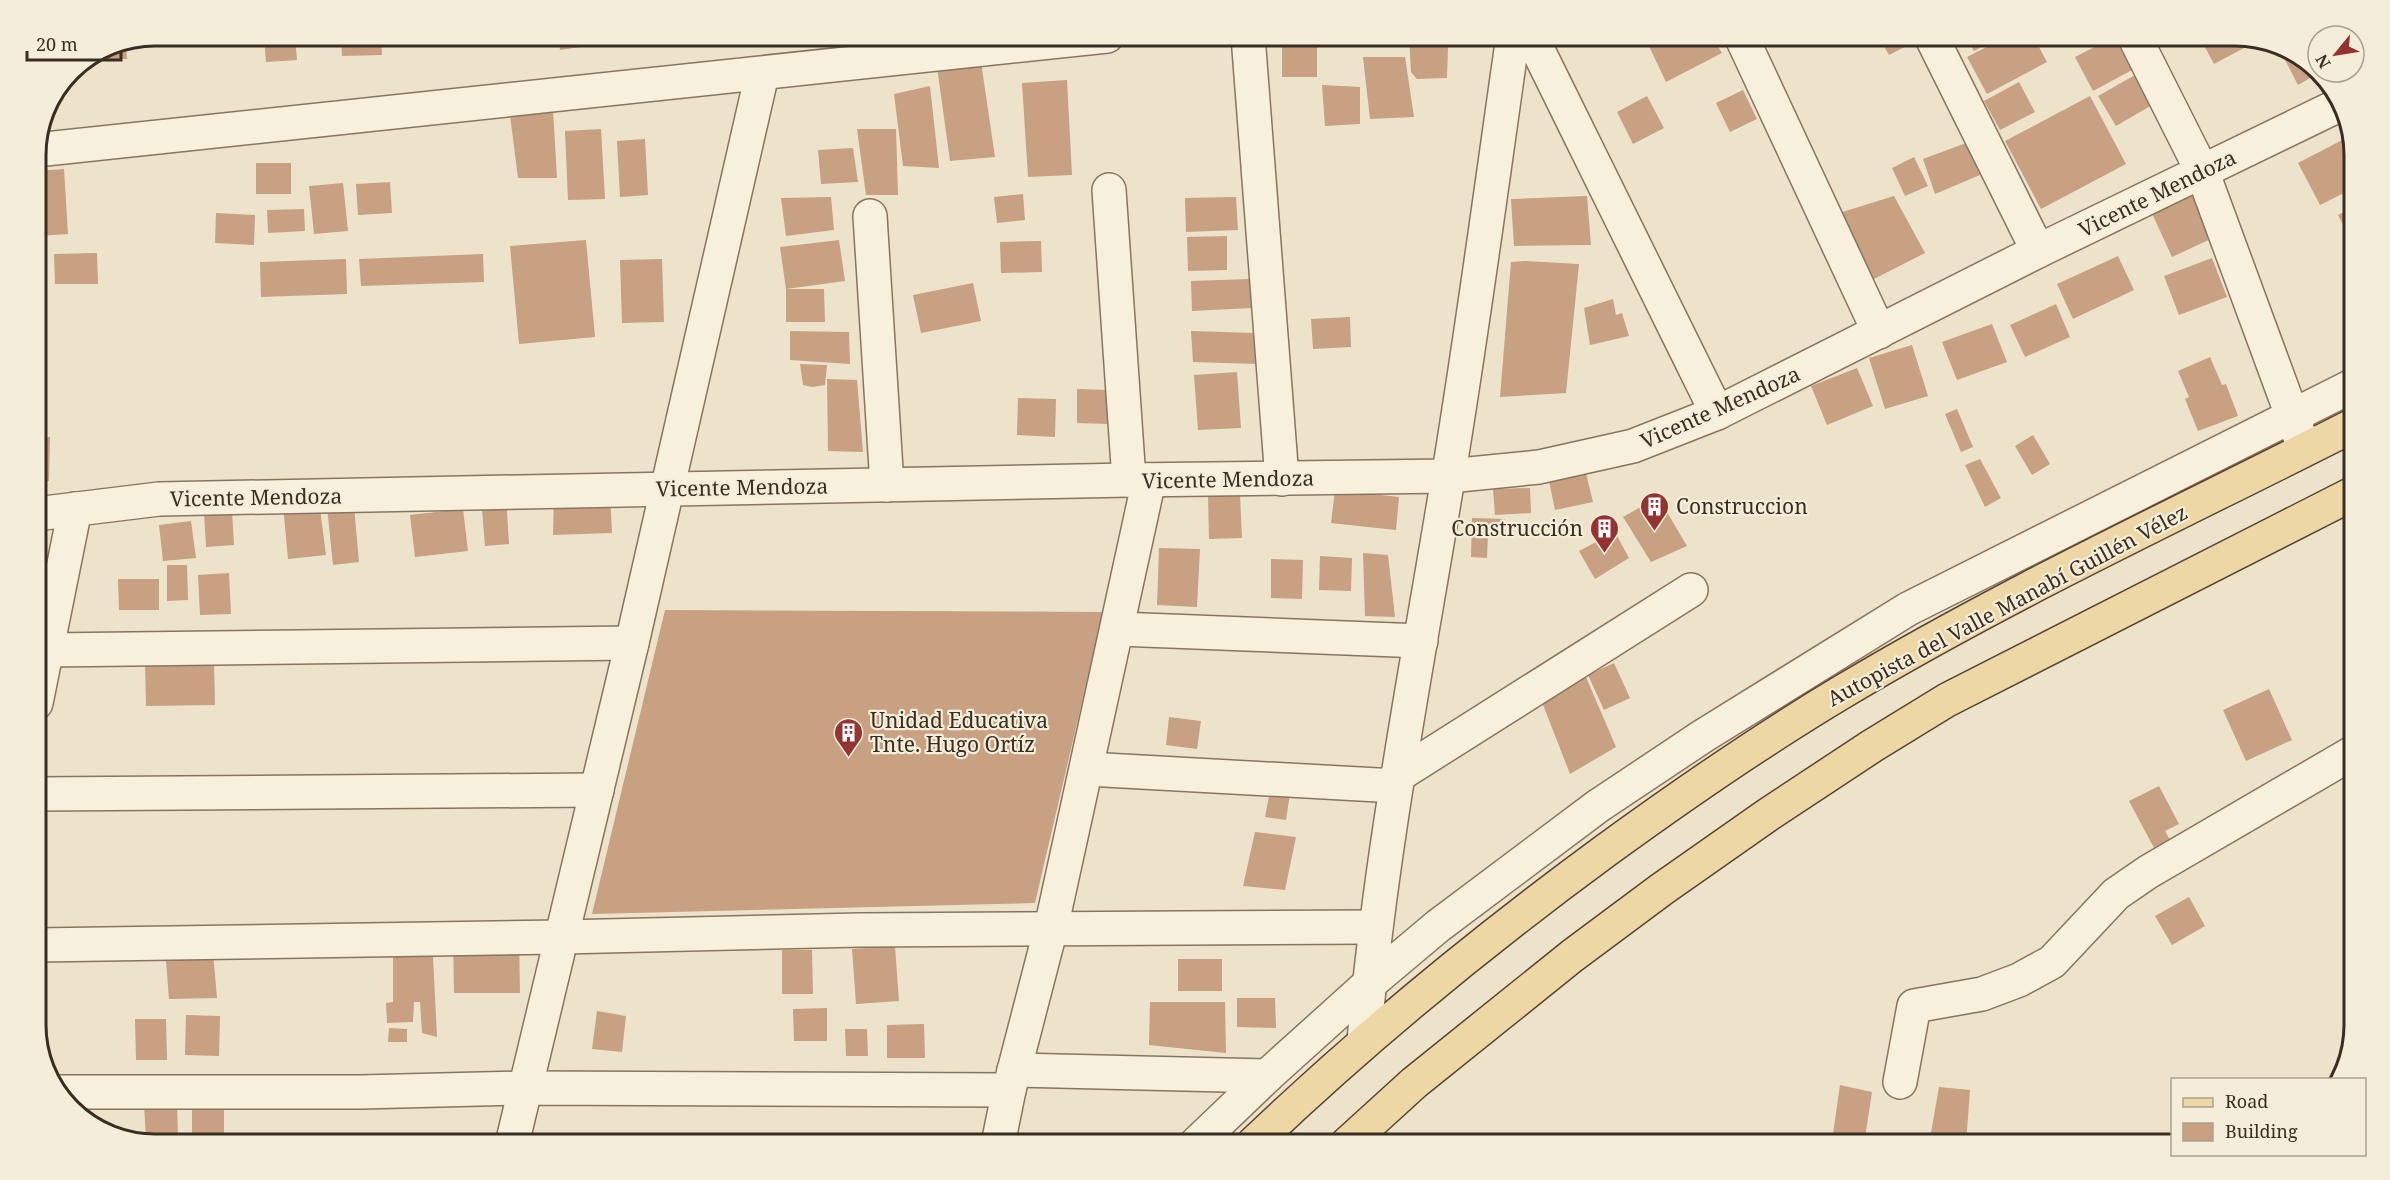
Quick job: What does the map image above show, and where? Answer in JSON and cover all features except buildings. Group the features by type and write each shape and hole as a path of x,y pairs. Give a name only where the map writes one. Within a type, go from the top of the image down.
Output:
{"main road":[{"name":"Autopista del Valle Manabí Guillén Vélez","path":"1264,1134 1364,1041 1532,905 1667,806 1790,724 1896,661 1982,614 2343,430"},
{"path":"1358,1134 1423,1076 1572,956 1769,814 1872,746 1947,700 2343,498"}],"street":[{"path":"1249,46 1282,479"},
{"path":"1364,1041 1376,927 1396,781 1449,476 1511,46"},
{"path":"1536,46 1717,413"},
{"path":"1746,46 1879,332"},
{"path":"1936,46 2038,251"},
{"path":"2139,46 2202,171 2292,417 2306,449"},
{"path":"47,149 1011,47"},
{"path":"514,1134 632,643 762,74"},
{"name":"Vicente Mendoza","path":"47,513 159,499 666,488 1449,476 1539,468 1633,446 1717,413 2038,251 2333,108"},
{"path":"1000,1134 1051,928 1118,629 1139,480 1109,190"},
{"path":"870,216 886,485"},
{"path":"1206,1134 1369,984 1438,926 1598,806 1819,662 1908,609 2343,391"},
{"path":"75,509 47,650 632,643"},
{"path":"1087,769 1396,781 1691,590"},
{"path":"1118,629 1421,641"},
{"path":"1900,1082 1914,1006 1982,994 2019,980 2052,962 2116,894 2148,872 2344,758"},
{"path":"47,794 597,790"},
{"path":"47,945 860,930 1376,927"},
{"path":"70,1092 361,1092 1267,1076"}],"place":[{"name":"Construccion","path":"1655,532"},
{"name":"Construcción","path":"1604,554"},
{"name":"Unidad Educativa Tnte. Hugo Ortíz","path":"849,758"}]}
